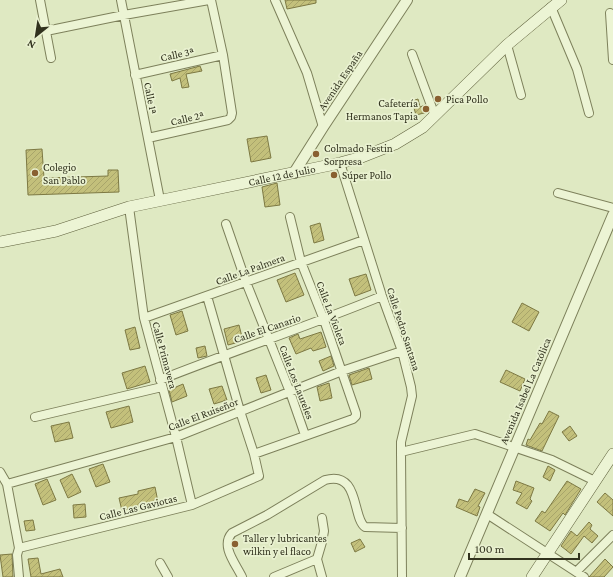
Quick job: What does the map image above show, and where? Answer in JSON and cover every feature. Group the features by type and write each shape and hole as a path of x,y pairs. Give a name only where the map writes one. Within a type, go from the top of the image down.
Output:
{"main road":[{"name":"Calle 12 de Julio","path":"0,242 56,231 129,207 294,174 340,163 362,157 395,144 423,127 507,45 561,0"},
{"path":"532,577 613,454"}],"street":[{"path":"40,0 51,58"},
{"name":"Calle 1ª","path":"121,0 160,200"},
{"path":"46,31 124,15 210,0 223,55"},
{"path":"275,0 307,74 323,127"},
{"name":"Avenida España","path":"294,174 323,127 407,0"},
{"path":"551,7 577,69 589,112"},
{"path":"610,14 613,60"},
{"path":"507,45 521,95"},
{"path":"412,54 435,116"},
{"name":"Calle 3ª","path":"135,75 223,55"},
{"name":"Calle 2ª","path":"148,138 228,120 231,117 232,112 223,55"},
{"name":"Calle Pedro Santana","path":"340,163 382,296 402,351 411,387 412,396 401,442 402,577"},
{"path":"558,193 613,208"},
{"name":"Calle Primavera","path":"129,207 144,318 176,437 192,505"},
{"name":"Avenida Isabel La Católica","path":"460,577 613,215"},
{"name":"Calle La Violeta","path":"290,217 301,262 324,320 356,413 356,416 353,419 305,436"},
{"name":"Calle Los Laureles","path":"226,224 246,282 290,392 305,436"},
{"name":"Calle La Palmera","path":"144,318 364,240"},
{"path":"207,296 254,454 305,436"},
{"name":"Calle El Canario","path":"35,417 161,383 224,355 324,320 382,296"},
{"name":"Calle El Ruiseñor","path":"7,484 176,437 342,371 402,351"},
{"path":"401,452 475,434 552,460 595,482"},
{"name":"Calle Las Gaviotas","path":"19,548 192,505 259,476 254,454"},
{"path":"0,472 7,484 19,548 17,554 19,577"},
{"path":"242,577 228,550 227,541 229,536 325,480 332,478 345,483 350,489 354,496 362,525 370,528 402,528"},
{"path":"487,514 584,577"},
{"path":"322,518 324,531 317,559 322,577"},
{"path":"576,572 613,535"},
{"path":"274,577 317,559"},
{"path":"160,563 168,577"}],"building":[{"path":"285,0 316,0 316,3 287,9"},
{"path":"200,66 202,71 186,74 189,87 182,88 180,78 172,81 170,74"},
{"path":"418,99 420,107 425,105 428,112 416,115 412,101"},
{"path":"267,136 271,158 251,162 247,139"},
{"name":"Colegio San Pablo","path":"42,149 44,178 108,176 108,170 118,170 119,192 28,195 26,150"},
{"path":"277,183 280,205 265,207 262,187"},
{"path":"320,223 324,240 314,243 310,226"},
{"path":"295,273 304,295 286,302 277,280"},
{"path":"366,274 371,290 355,296 349,279"},
{"path":"522,303 539,312 529,331 512,322"},
{"path":"182,311 188,331 176,335 170,315"},
{"path":"239,325 243,341 228,345 224,329"},
{"path":"135,327 140,348 130,350 125,330"},
{"path":"321,332 326,347 313,351 311,348 296,354 289,338 298,334 300,339"},
{"path":"205,346 207,356 198,358 196,348"},
{"path":"331,356 334,366 323,371 319,361"},
{"path":"145,366 150,382 127,389 122,373"},
{"path":"369,368 372,379 352,385 349,375"},
{"path":"506,370 525,379 520,391 500,382"},
{"path":"266,375 271,390 261,393 256,378"},
{"path":"329,383 332,398 320,401 317,387"},
{"path":"183,384 187,396 172,402 169,390"},
{"path":"222,386 227,400 214,404 209,389"},
{"path":"129,406 133,422 111,428 106,412"},
{"path":"549,411 559,416 542,451 526,445 528,439 530,440 540,423 542,424"},
{"path":"69,422 73,438 55,442 51,426"},
{"path":"570,426 577,436 569,441 562,432"},
{"path":"103,464 110,482 96,487 89,469"},
{"path":"548,466 555,470 550,481 543,477"},
{"path":"72,474 81,492 68,498 60,480"},
{"path":"47,479 56,500 43,505 35,484"},
{"path":"516,481 534,488 530,499 532,501 527,509 516,503 522,493 513,490"},
{"path":"567,481 581,489 565,515 563,513 550,531 535,521 542,511 545,513"},
{"path":"155,487 158,502 122,511 119,498 138,494 138,491"},
{"path":"475,489 485,493 478,506 480,507 477,516 456,507 459,499 468,502"},
{"path":"605,493 613,500 613,516 597,502"},
{"path":"85,504 86,517 74,518 73,505"},
{"path":"33,520 35,530 26,531 24,521"},
{"path":"589,522 592,525 590,529 598,536 592,543 584,536 571,554 561,546 571,531 577,536"},
{"path":"360,539 365,547 355,552 351,543"},
{"path":"12,554 13,577 3,577 0,555"},
{"path":"38,558 41,574 60,569 63,577 31,577 28,559"},
{"path":"605,559 613,567 604,577 589,577"}],"place":[{"name":"Pica Pollo","path":"438,99"},
{"name":"Cafetería Hermanos Tapia","path":"426,109"},
{"name":"Colmado Festin Sorpresa","path":"316,154"},
{"name":"Colegio San Pablo","path":"35,173"},
{"name":"Súper Pollo","path":"334,175"},
{"name":"Taller y lubricantes wilkin y el flaco","path":"235,544"}]}
